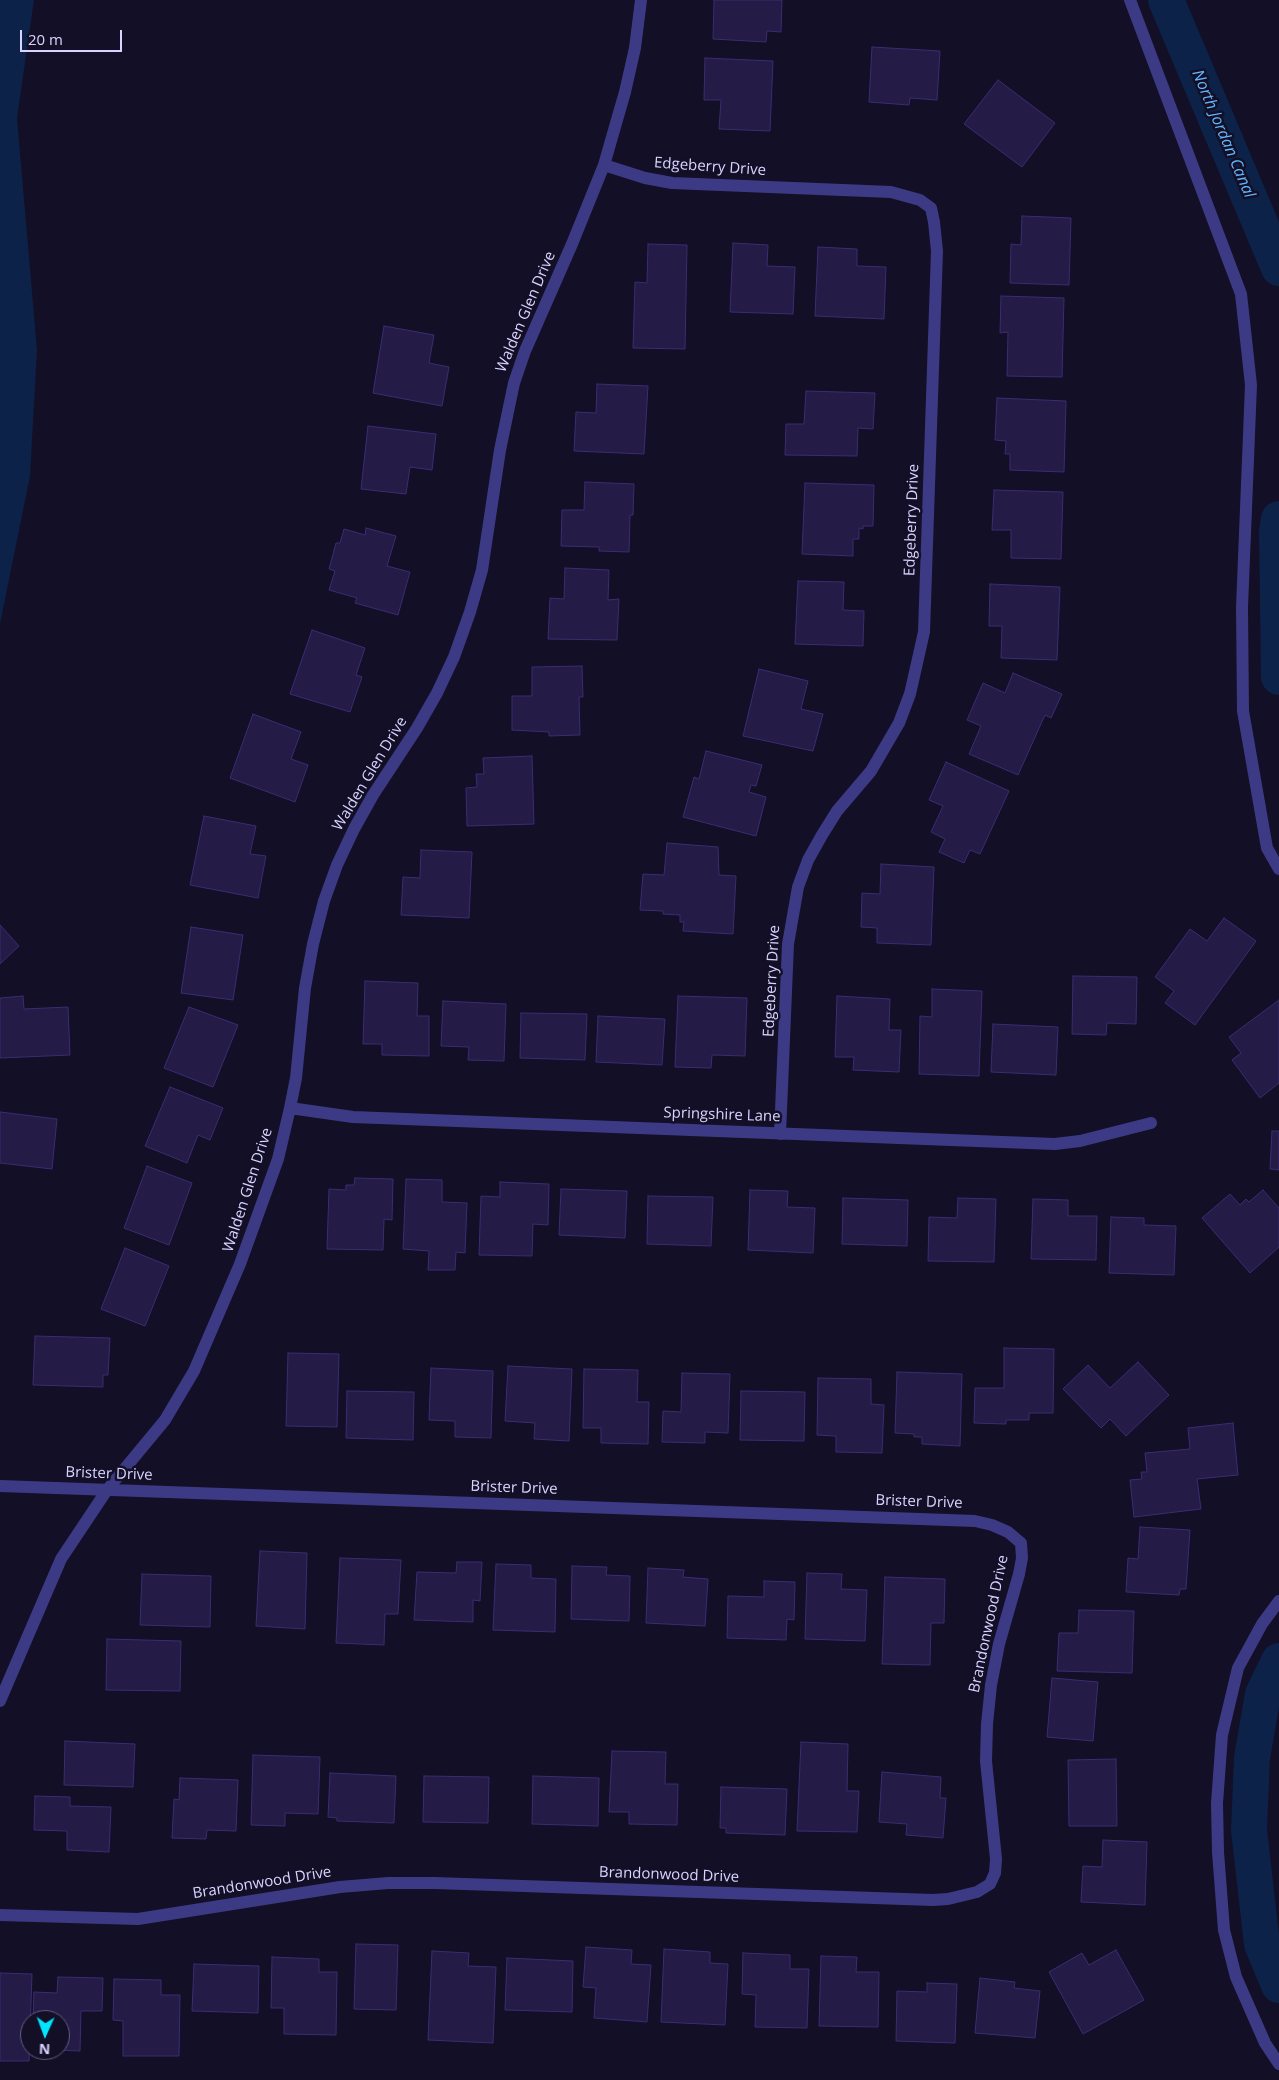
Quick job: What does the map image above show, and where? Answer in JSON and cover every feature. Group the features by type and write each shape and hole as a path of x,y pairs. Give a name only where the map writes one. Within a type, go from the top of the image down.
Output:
{"street":[{"name":"Walden Glen Drive","path":"0,1701 61,1559 107,1490 165,1420 194,1372 260,1212 278,1159 290,1108 296,1078 305,988 312,944 324,901 337,865 354,829 373,795 437,694 454,657 482,570 501,442 514,384 525,351 604,165 625,92 635,48 642,0"},
{"path":"1130,0 1240,294 1251,385 1242,608 1243,711 1267,848 1279,869"},
{"name":"Edgeberry Drive","path":"604,165 645,178 672,183 891,192 920,200 932,208 937,251 924,632 910,694 899,723 871,771 837,811 822,835 808,860 798,887 788,944 780,1134"},
{"name":"Springshire Lane","path":"290,1108 353,1117 1055,1144 1080,1141 1151,1123"},
{"name":"Brister Drive","path":"0,1486 966,1520 992,1525 1008,1532 1021,1543"},
{"name":"Brandonwood Drive","path":"0,1915 138,1919 330,1889 388,1883 933,1900 948,1899 977,1892 990,1884 995,1872 996,1859 986,1761 987,1724 991,1685 999,1644 1019,1574 1022,1558 1021,1543"},
{"path":"1279,1601 1262,1624 1238,1668 1222,1735 1217,1803 1218,1852 1224,1930 1236,1977 1265,2044 1279,2064"}],"water":[{"path":"0,0 34,0 17,118 37,350 30,476 0,624"}],"building":[{"path":"714,0 782,0 781,32 767,31 766,42 713,39"},
{"path":"872,47 940,51 937,100 910,98 909,105 869,102"},
{"path":"705,58 773,61 770,131 719,129 721,100 704,100"},
{"path":"998,80 1055,123 1022,167 964,124"},
{"path":"1022,216 1071,218 1069,285 1010,283 1011,244 1021,245"},
{"path":"733,243 768,245 767,266 795,267 793,314 730,312"},
{"path":"648,244 687,245 685,349 633,348 635,282 647,283"},
{"path":"818,247 857,249 857,266 886,267 884,319 815,316"},
{"path":"1001,296 1064,298 1062,377 1007,376 1008,332 1000,333"},
{"path":"384,326 434,335 429,363 449,367 442,406 373,393"},
{"path":"597,384 648,386 644,454 574,451 576,412 596,413"},
{"path":"806,391 875,393 873,429 858,428 857,456 785,455 786,424 804,424"},
{"path":"997,398 1066,401 1064,472 1010,470 1010,454 1005,454 1006,441 995,440"},
{"path":"368,426 436,434 432,470 410,467 406,494 361,489"},
{"path":"585,482 634,484 633,515 630,515 629,552 599,551 599,547 561,546 562,510 584,510"},
{"path":"805,483 874,485 873,526 863,526 863,529 859,528 859,539 853,539 853,556 802,554"},
{"path":"994,490 1063,492 1061,559 1011,558 1011,530 992,530"},
{"path":"366,528 396,536 387,566 410,572 398,615 355,603 357,598 329,590 335,571 329,569 336,543 340,543 344,529 365,535"},
{"path":"565,568 609,570 608,600 619,599 617,640 548,639 550,598 564,599"},
{"path":"798,581 844,582 843,610 864,611 863,646 795,644"},
{"path":"990,584 1060,587 1057,660 1001,658 1002,626 989,626"},
{"path":"312,630 365,648 356,675 362,677 350,712 290,694"},
{"path":"582,666 583,697 579,697 580,735 549,736 549,732 512,730 512,696 532,696 532,667"},
{"path":"759,669 808,681 801,709 823,714 813,751 743,736"},
{"path":"1013,673 1062,694 1051,718 1045,715 1018,775 969,754 981,726 967,720 983,683 1005,693"},
{"path":"253,714 301,732 291,759 308,765 295,802 230,778"},
{"path":"706,751 762,765 756,786 751,785 749,792 766,797 756,836 683,817 694,777 699,779"},
{"path":"532,756 534,824 467,826 466,788 477,787 476,774 484,774 483,758"},
{"path":"946,762 1009,791 980,854 970,850 964,863 939,852 945,839 931,832 943,806 929,800"},
{"path":"204,816 256,826 250,854 266,856 258,898 190,885"},
{"path":"667,843 718,847 719,875 736,876 733,934 683,931 684,922 680,922 680,915 663,914 663,911 640,910 643,874 664,875"},
{"path":"421,850 472,852 469,918 401,915 403,877 420,878"},
{"path":"881,864 934,867 931,945 877,943 877,928 861,927 862,893 880,894"},
{"path":"1224,918 1256,941 1195,1025 1165,1003 1174,991 1155,977 1190,929 1207,941"},
{"path":"0,925 19,946 0,964"},
{"path":"191,927 243,935 233,1000 181,993"},
{"path":"1073,976 1137,977 1136,1024 1107,1023 1106,1035 1072,1034"},
{"path":"365,981 418,983 417,1016 429,1016 429,1056 382,1055 382,1044 363,1044"},
{"path":"932,989 982,991 979,1076 919,1074 920,1016 932,1017"},
{"path":"23,996 24,1009 68,1007 70,1055 0,1058 0,998"},
{"path":"678,996 747,998 745,1056 712,1055 711,1068 675,1067"},
{"path":"837,996 890,999 889,1030 901,1030 899,1072 853,1070 854,1057 835,1057"},
{"path":"1279,1000 1279,1083 1260,1098 1232,1060 1241,1053 1229,1037"},
{"path":"443,1001 506,1004 504,1061 468,1060 469,1047 441,1046"},
{"path":"189,1007 238,1025 213,1087 164,1068"},
{"path":"521,1013 587,1014 585,1060 520,1058"},
{"path":"598,1016 665,1019 662,1065 596,1062"},
{"path":"993,1024 1058,1027 1056,1075 991,1072"},
{"path":"170,1087 223,1108 210,1140 198,1135 187,1163 145,1146"},
{"path":"0,1112 57,1119 52,1169 0,1163"},
{"path":"1272,1131 1279,1131 1279,1170 1270,1169"},
{"path":"147,1166 192,1183 169,1245 124,1228"},
{"path":"355,1178 393,1179 392,1220 384,1219 383,1250 327,1249 329,1189 346,1190 346,1185 354,1185"},
{"path":"406,1179 442,1180 442,1202 467,1203 465,1253 456,1252 455,1270 428,1270 429,1251 403,1249"},
{"path":"500,1182 549,1184 548,1225 533,1224 532,1256 479,1255 481,1196 500,1197"},
{"path":"561,1189 627,1191 625,1238 559,1235"},
{"path":"750,1190 788,1191 787,1207 815,1208 813,1253 748,1250"},
{"path":"1263,1190 1279,1208 1279,1247 1250,1273 1202,1218 1230,1194 1240,1205 1246,1199 1249,1202"},
{"path":"648,1196 713,1197 711,1246 647,1244"},
{"path":"843,1198 908,1200 907,1246 842,1244"},
{"path":"958,1198 996,1199 994,1262 928,1261 929,1217 957,1218"},
{"path":"1033,1199 1068,1200 1068,1216 1097,1216 1096,1260 1031,1259"},
{"path":"1111,1217 1144,1218 1144,1225 1176,1226 1174,1275 1109,1273"},
{"path":"125,1248 169,1266 145,1326 101,1309"},
{"path":"35,1336 110,1338 108,1375 103,1375 103,1387 33,1385"},
{"path":"1004,1348 1054,1349 1053,1413 1029,1413 1029,1420 1006,1420 1006,1424 974,1423 975,1388 1004,1388"},
{"path":"288,1353 339,1354 337,1427 286,1426"},
{"path":"1138,1362 1169,1395 1126,1436 1110,1419 1101,1428 1063,1389 1088,1365 1110,1388"},
{"path":"508,1366 572,1369 569,1441 534,1439 535,1423 505,1421"},
{"path":"431,1368 493,1371 491,1438 455,1437 455,1421 429,1420"},
{"path":"584,1369 638,1370 637,1402 649,1402 648,1444 601,1443 601,1428 583,1428"},
{"path":"897,1372 962,1374 960,1446 922,1444 922,1437 914,1437 914,1434 895,1433"},
{"path":"682,1373 730,1374 728,1433 705,1432 705,1443 662,1442 663,1411 681,1412"},
{"path":"818,1378 871,1379 871,1404 884,1405 882,1453 836,1452 836,1436 817,1435"},
{"path":"347,1391 414,1392 413,1440 346,1438"},
{"path":"741,1391 805,1392 804,1441 740,1440"},
{"path":"1233,1423 1238,1475 1197,1479 1201,1509 1134,1517 1130,1480 1142,1479 1141,1472 1147,1472 1145,1453 1190,1449 1188,1428"},
{"path":"1140,1527 1190,1530 1186,1589 1180,1589 1179,1595 1126,1592 1128,1558 1138,1559"},
{"path":"260,1551 307,1553 305,1629 256,1626"},
{"path":"340,1558 401,1560 398,1614 385,1614 384,1645 336,1643"},
{"path":"457,1562 482,1562 480,1601 473,1600 473,1622 414,1620 417,1572 456,1573"},
{"path":"496,1564 531,1565 531,1578 556,1579 555,1632 493,1630"},
{"path":"572,1566 607,1567 606,1575 630,1576 629,1621 571,1619"},
{"path":"648,1568 684,1570 683,1577 708,1579 705,1626 646,1623"},
{"path":"807,1573 842,1574 841,1589 867,1590 865,1641 805,1639"},
{"path":"142,1574 211,1576 210,1627 140,1625"},
{"path":"885,1577 945,1579 944,1623 931,1623 930,1665 882,1664"},
{"path":"764,1581 795,1582 794,1620 787,1619 786,1640 727,1638 728,1596 764,1597"},
{"path":"1079,1610 1134,1611 1132,1673 1057,1671 1059,1633 1078,1633"},
{"path":"107,1639 181,1641 180,1691 106,1690"},
{"path":"1052,1678 1098,1682 1093,1741 1047,1737"},
{"path":"65,1741 135,1744 133,1787 64,1785"},
{"path":"801,1742 848,1744 847,1791 859,1791 857,1832 797,1831"},
{"path":"612,1751 666,1752 665,1784 678,1784 677,1825 629,1824 629,1812 609,1812"},
{"path":"253,1755 320,1757 318,1814 285,1813 285,1826 251,1825"},
{"path":"1116,1759 1117,1826 1069,1826 1068,1760"},
{"path":"882,1772 941,1777 940,1798 946,1798 943,1838 906,1835 907,1824 879,1822"},
{"path":"330,1773 396,1776 394,1823 337,1821 337,1818 328,1817"},
{"path":"424,1776 489,1777 488,1823 423,1822"},
{"path":"533,1776 599,1778 598,1826 532,1824"},
{"path":"180,1778 238,1780 236,1831 207,1830 206,1839 172,1838 174,1799 179,1800"},
{"path":"721,1787 787,1789 785,1835 726,1833 726,1828 720,1828"},
{"path":"35,1796 70,1797 70,1806 111,1807 109,1852 67,1850 67,1831 34,1830"},
{"path":"1103,1840 1147,1842 1145,1905 1081,1902 1083,1866 1102,1867"},
{"path":"356,1944 398,1945 396,2010 354,2009"},
{"path":"586,1947 632,1950 631,1964 651,1965 647,2022 594,2018 596,1988 583,1987"},
{"path":"664,1949 710,1952 710,1963 728,1964 725,2025 661,2022"},
{"path":"1116,1950 1144,2000 1083,2034 1049,1972 1082,1953 1089,1965"},
{"path":"432,1951 469,1953 468,1966 496,1967 493,2043 428,2040"},
{"path":"743,1953 790,1955 790,1969 809,1969 807,2028 755,2027 756,1995 742,1994"},
{"path":"821,1956 857,1957 856,1972 879,1972 878,2027 819,2026"},
{"path":"272,1957 319,1959 319,1972 337,1972 336,2035 284,2034 284,2008 271,2008"},
{"path":"507,1958 573,1961 572,2012 505,2010"},
{"path":"194,1964 259,1966 258,2013 192,2011"},
{"path":"0,1973 32,1974 31,2010 20,2010 20,2060 29,2061 0,2061"},
{"path":"58,1977 103,1978 102,2011 81,2011 80,2051 70,2051 70,2010 33,2010 34,1992 57,1993"},
{"path":"980,1978 1015,1982 1014,1988 1040,1991 1035,2038 975,2033"},
{"path":"114,1979 161,1980 161,1995 180,1995 179,2056 123,2056 123,2021 113,2020"},
{"path":"927,1983 957,1984 955,2043 896,2041 897,1991 927,1992"}],"waterway":[{"name":"North Jordan Canal","path":"1166,0 1279,268"},
{"name":"North Jordan Canal","path":"1279,519 1277,531 1279,677"},
{"name":"North Jordan Canal","path":"1279,1661 1263,1694 1252,1758 1249,1830 1262,1944 1279,1985"}]}
